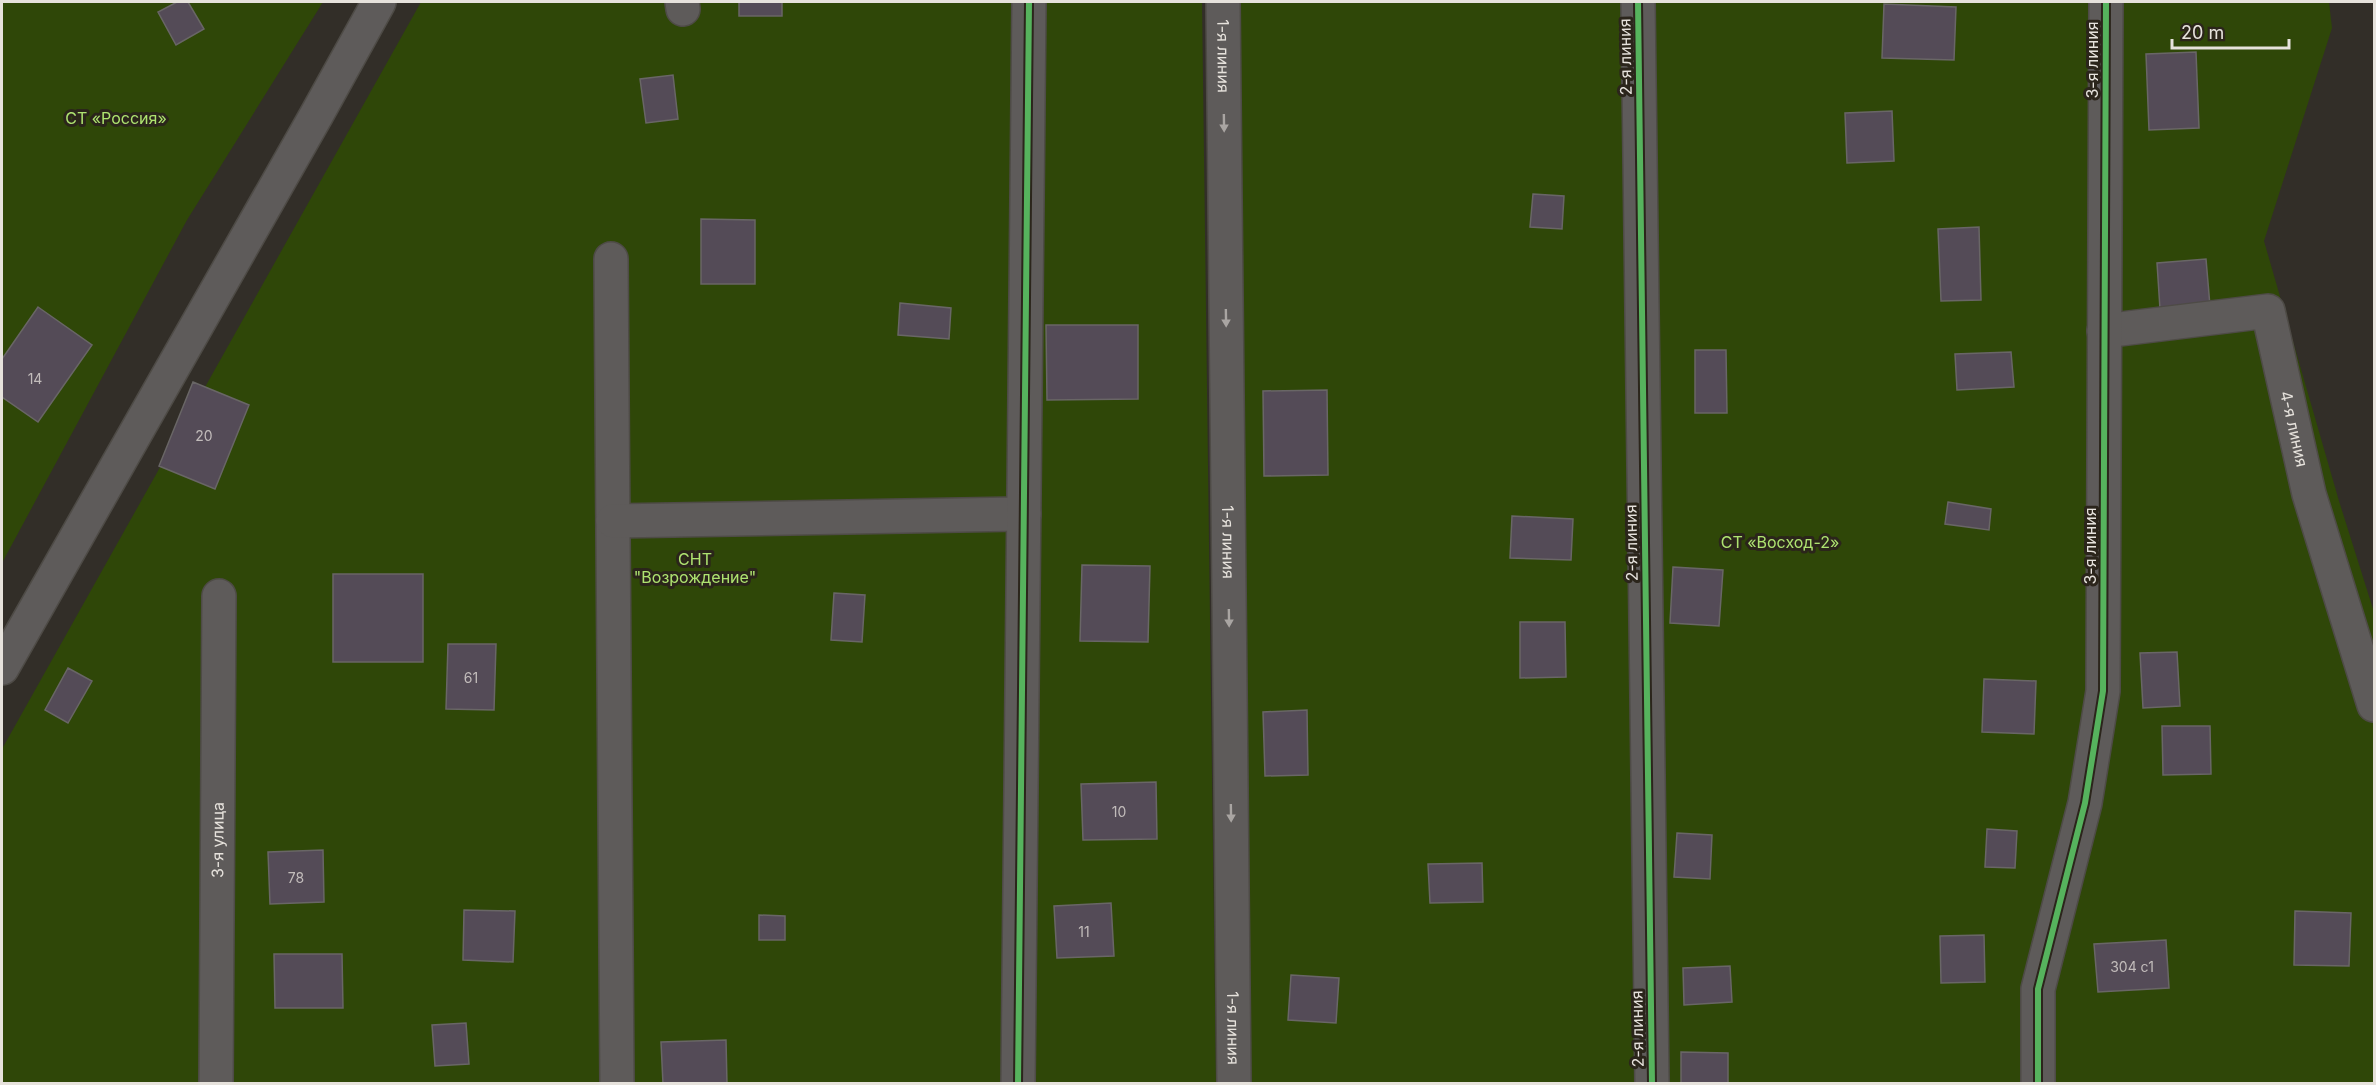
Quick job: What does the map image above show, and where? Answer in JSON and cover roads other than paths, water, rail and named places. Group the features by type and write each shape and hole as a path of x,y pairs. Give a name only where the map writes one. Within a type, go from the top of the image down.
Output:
{"street":[{"path":"2,668 379,2"},
{"path":"1018,1083 1029,2"},
{"name":"1-я линия","path":"1223,2 1234,1083"},
{"name":"2-я линия","path":"1638,2 1652,1083"},
{"name":"3-я линия","path":"2038,1083 2038,989 2085,802 2103,691 2106,2"},
{"path":"611,259 617,1083"},
{"name":"4-я линия","path":"2104,331 2268,311 2309,494 2374,705"},
{"path":"614,521 1024,514"},
{"name":"3-я улица","path":"216,1083 219,596"}],"park label":[{"name":"СТ «Россия»","path":"116,118"},
{"name":"СТ «Восход-2»","path":"1780,542"},
{"name":"СНТ \"Возрождение\"","path":"695,568"}]}
